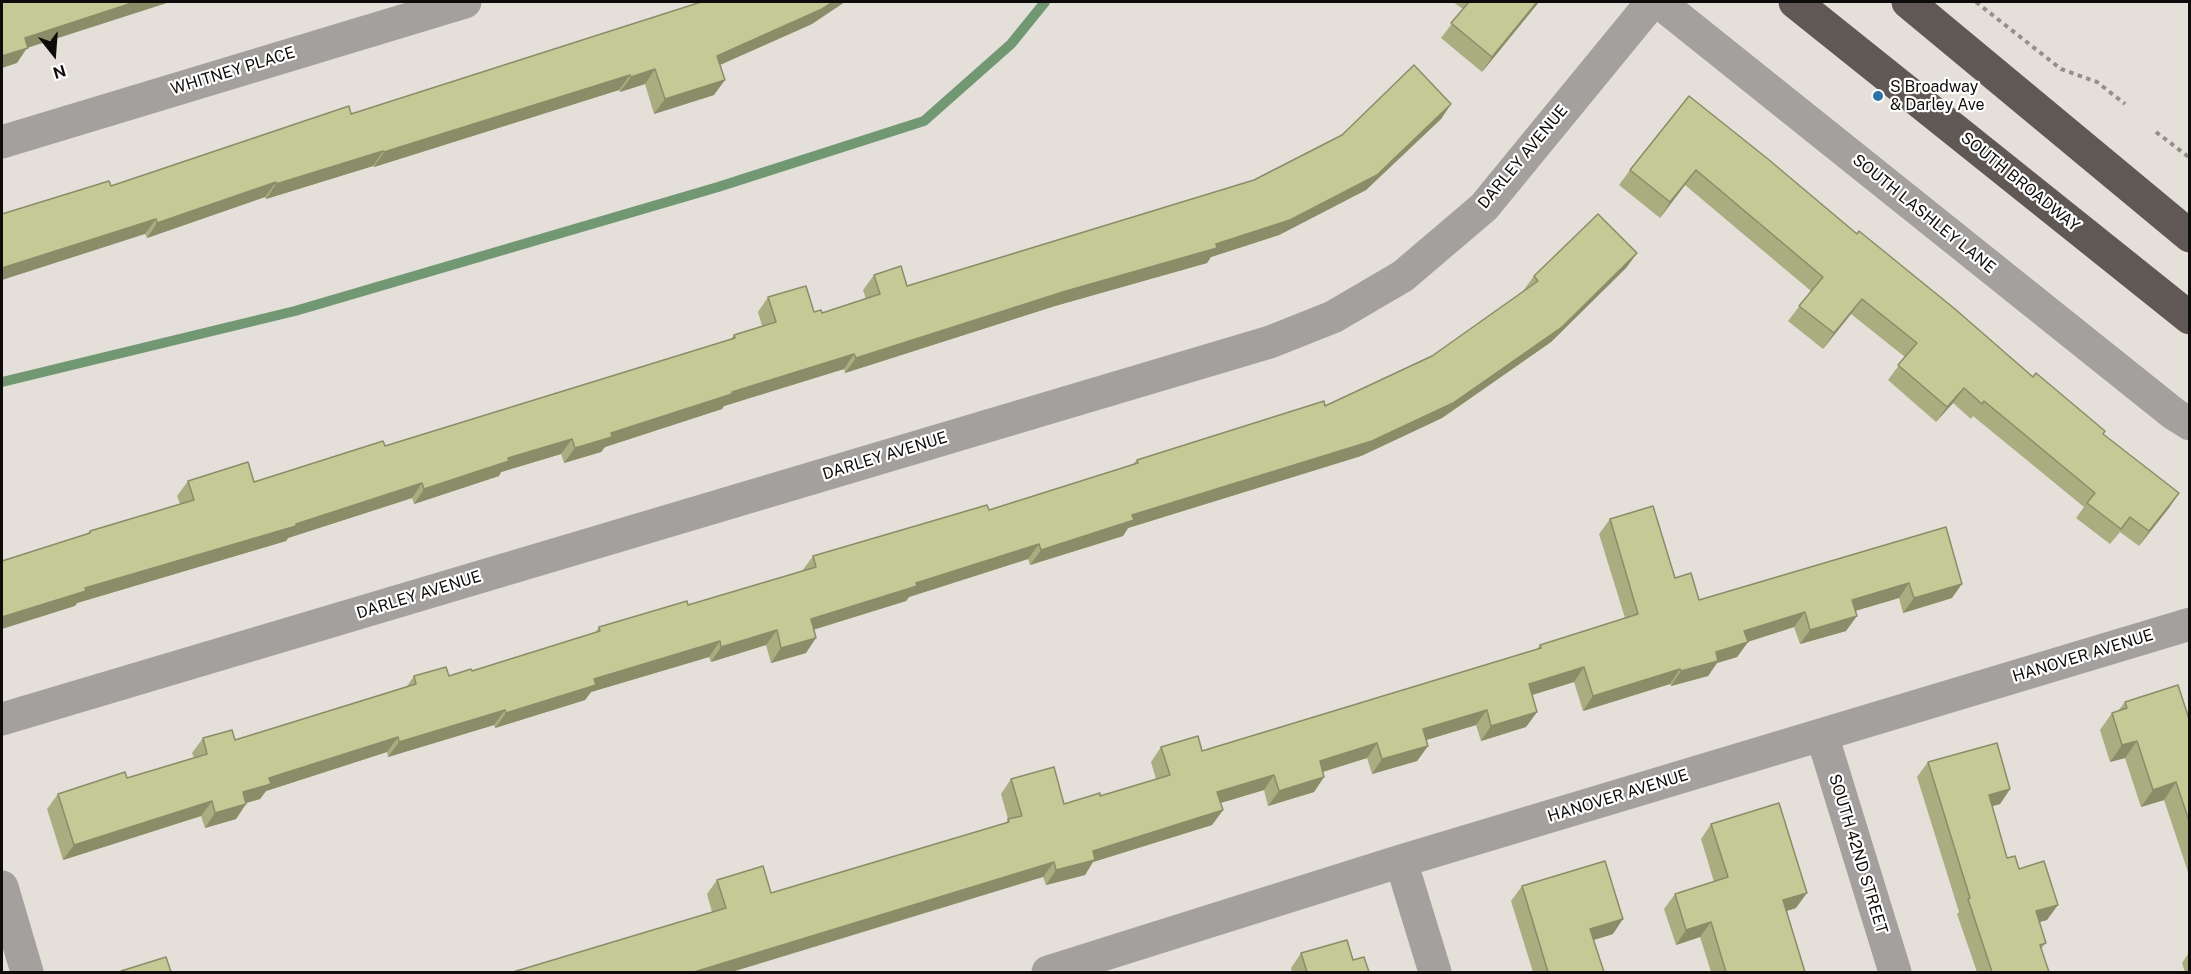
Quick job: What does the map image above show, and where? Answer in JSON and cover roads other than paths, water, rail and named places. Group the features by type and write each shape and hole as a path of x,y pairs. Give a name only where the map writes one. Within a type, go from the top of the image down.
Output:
{"highway":[{"name":"SOUTH BROADWAY","path":"1796,2 2190,318"},
{"path":"1908,2 2190,236"}],"street":[{"name":"WHITNEY PLACE","path":"2,142 465,2"},
{"name":"DARLEY AVENUE","path":"2,719 1247,349 1333,317 1402,276 1484,207 1652,2"},
{"name":"SOUTH LASHLEY LANE","path":"1659,2 2156,400 2190,424"},
{"name":"HANOVER AVENUE","path":"1048,972 1401,861 2190,624"},
{"name":"SOUTH 42ND STREET","path":"1822,735 1895,972"},
{"path":"1401,861 1435,972"},
{"path":"2,887 27,972"}],"waterway":[{"path":"2,382 295,311 718,187 924,121 1011,44 1045,2"}],"place":[{"name":"S Broadway & Darley Ave","path":"1878,96"}]}
